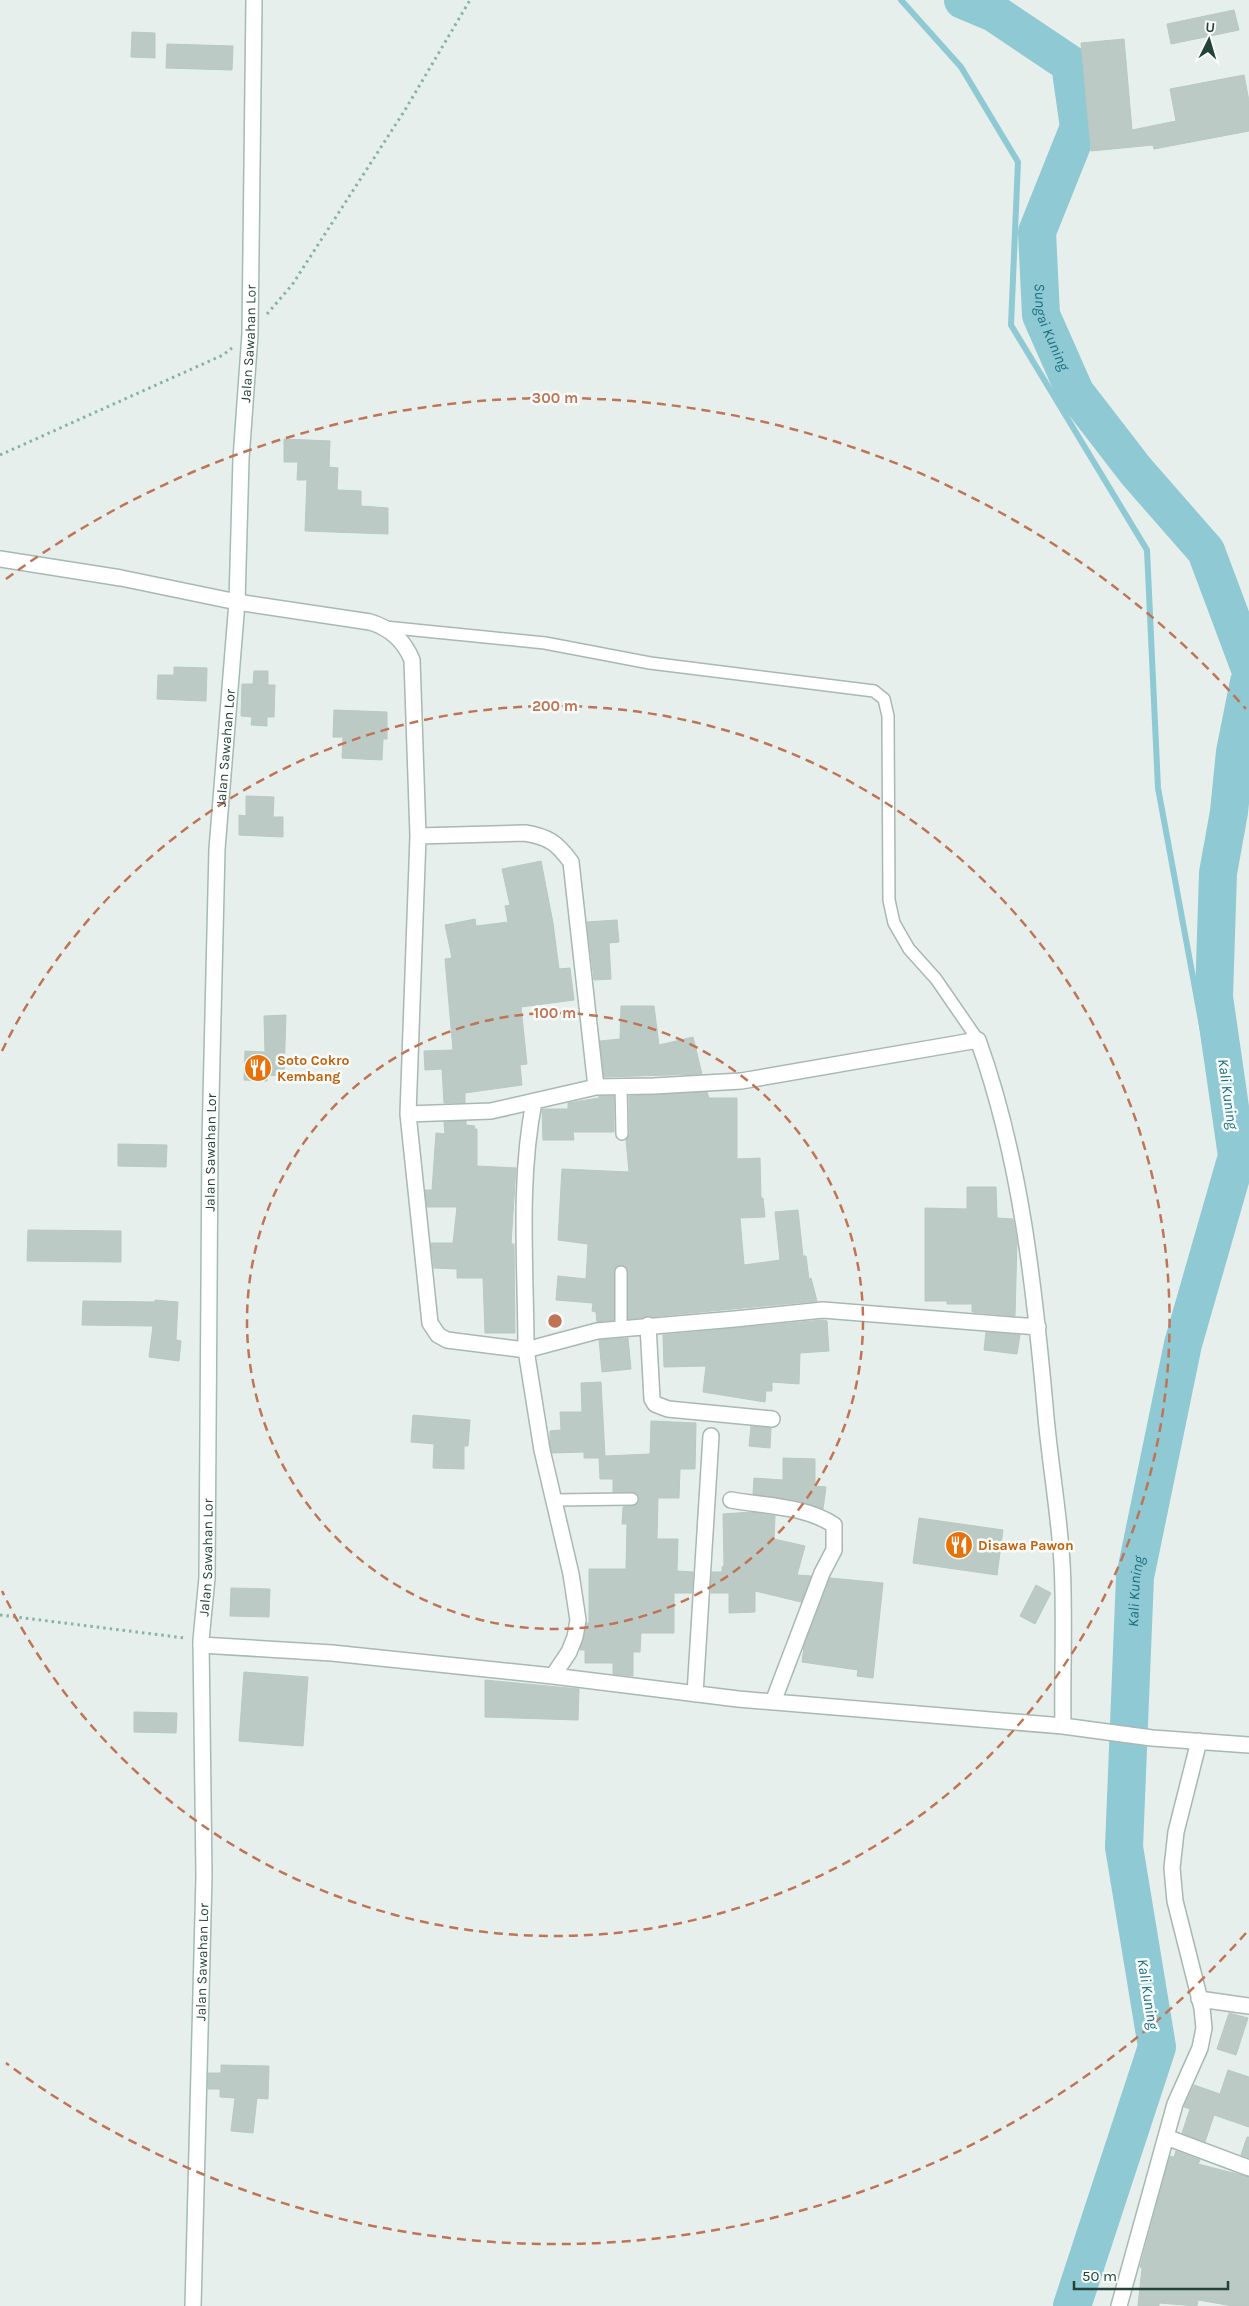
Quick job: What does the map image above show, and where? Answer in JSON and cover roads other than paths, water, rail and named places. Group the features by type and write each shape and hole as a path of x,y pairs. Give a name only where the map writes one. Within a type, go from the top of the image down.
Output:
{"street":[{"name":"Jalan Sawahan Lor","path":"193,2306 204,1876 201,1643 207,1578 210,1141 217,848 237,602 241,460 250,334 254,0"},
{"path":"0,559 121,578 237,602 370,622 385,627 400,639 408,649 412,660 418,836 408,1114 430,1322 438,1335 447,1340 526,1350 597,1331 648,1325 735,1320 823,1310 1038,1327"},
{"path":"418,836 525,834 542,836 559,846 570,862 596,1087"},
{"path":"408,1114 491,1111 596,1087 741,1081 978,1040 994,1091 1018,1196 1035,1296 1062,1563 1063,1726"},
{"path":"534,1102 527,1138 525,1174 526,1350 542,1450 571,1574 578,1620 575,1637 569,1652 553,1676"},
{"path":"648,1325 652,1399 655,1404 668,1409 772,1419"},
{"path":"695,1694 711,1436"},
{"path":"732,1500 807,1513 822,1517 834,1525 834,1550 822,1573 773,1702"},
{"path":"201,1643 332,1653 553,1676 773,1702 1098,1729 1152,1738 1249,1745"},
{"path":"1119,2306 1175,2104 1200,2048 1204,2028 1199,1999 1175,1901 1172,1868 1176,1832 1199,1741"},
{"path":"1199,1999 1249,2006"},
{"path":"1166,2137 1249,2168"}],"lane":[{"path":"385,627 545,643 650,663 874,691 884,699 888,716 889,900 894,923 909,949 936,979 978,1040"},
{"path":"621,1086 622,1134"},
{"path":"621,1272 621,1328"},
{"path":"554,1500 632,1499"}],"waterway":[{"path":"901,0 961,67 1018,162 1011,325 1147,550 1158,788 1226,1156 1223,1172"},
{"name":"Sungai Kuning","path":"963,0 994,13 1070,64 1079,127 1037,232 1041,315 1075,392 1136,471 1206,551 1249,666"},
{"name":"Kali Kuning","path":"1072,2306 1157,2047 1124,1847 1135,1577 1183,1344 1237,1156 1214,997 1218,873 1229,812 1235,752 1249,682"}],"place":[{"name":"Soto Cokro Kembang","path":"258,1068"},
{"name":"Disawa Pawon","path":"959,1545"}]}
